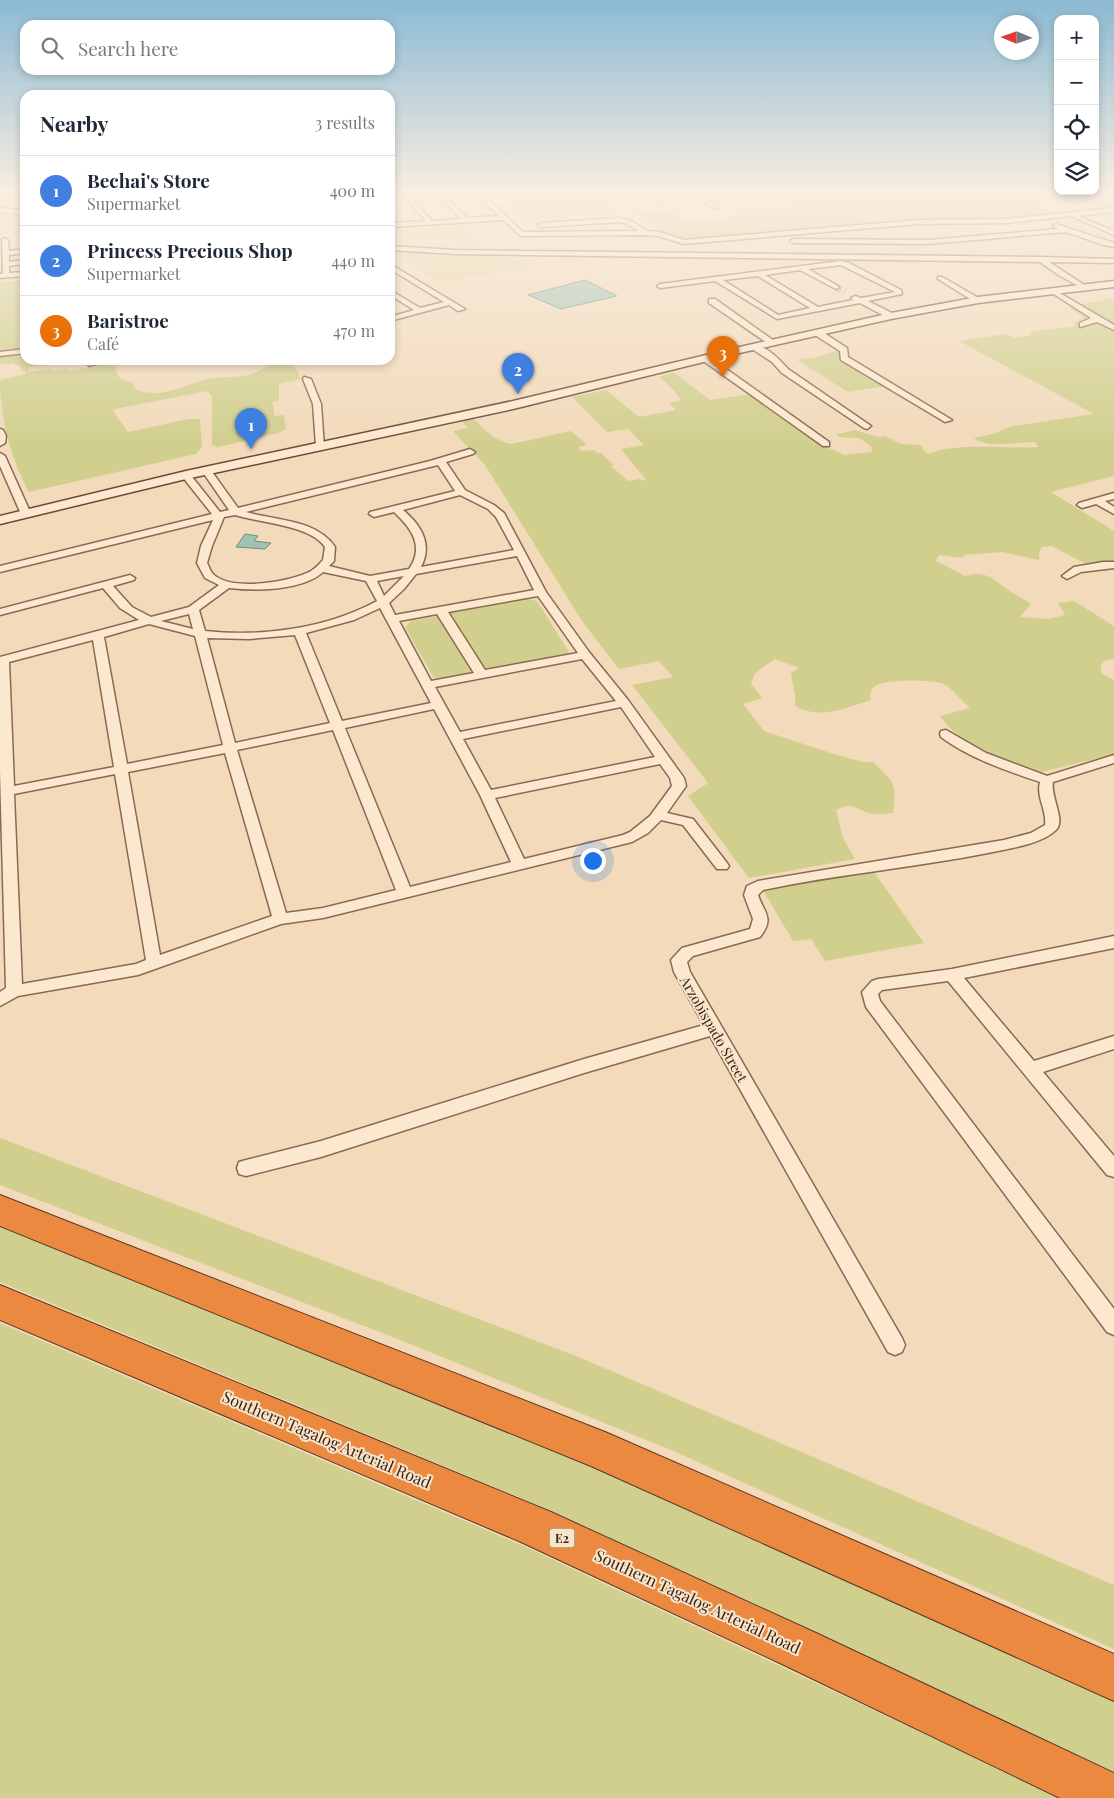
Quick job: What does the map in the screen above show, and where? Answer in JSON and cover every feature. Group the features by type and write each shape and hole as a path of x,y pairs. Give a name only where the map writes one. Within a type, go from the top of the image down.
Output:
{"highway":[{"path":"0,1210 422,1377 605,1452 1114,1678"},
{"name":"Southern Tagalog Arterial Road","path":"0,1302 536,1527 817,1657 1113,1798"}],"street":[{"path":"410,278 461,309"},
{"path":"660,286 724,278"},
{"path":"766,278 816,309"},
{"path":"819,278 836,287"},
{"path":"716,279 776,317 900,292 873,278"},
{"path":"940,278 978,300"},
{"path":"1067,278 1084,287"},
{"path":"0,520 186,475 513,405 652,373 705,358 891,316 978,300 1114,284"},
{"path":"1051,290 1114,328"},
{"path":"845,292 857,300 891,316"},
{"path":"395,295 420,311"},
{"path":"712,301 773,343"},
{"path":"395,318 450,302"},
{"path":"1083,325 1092,323 1095,320 1094,317"},
{"path":"818,333 844,350 844,358 948,420"},
{"path":"755,347 775,360 785,370 867,426"},
{"path":"0,354 20,351"},
{"path":"705,358 826,444"},
{"path":"306,379 317,404 321,446"},
{"path":"0,432 2,437 0,444"},
{"path":"0,569 416,467 441,463 447,458 470,452"},
{"path":"0,456 26,514"},
{"path":"0,1000 14,992 138,969 241,931 280,919 323,913 627,839 640,833 656,815 679,786 677,778 624,703 585,655 542,592 500,515 491,507 461,492 445,466 441,463"},
{"path":"207,471 237,512 309,532 323,538 331,551 329,560 309,576 275,585 251,587 228,584 211,577 202,565 204,555 220,516"},
{"path":"186,475 220,516"},
{"path":"374,514 461,492"},
{"path":"206,500 224,495"},
{"path":"1082,505 1114,496"},
{"path":"1098,501 1114,511"},
{"path":"106,584 123,605 149,620 173,628 198,633 249,636 299,630 349,617 382,603 413,572 420,558 422,539 411,522 396,509"},
{"path":"321,568 370,579 521,552"},
{"path":"1067,576 1078,569 1103,564 1114,565"},
{"path":"0,612 130,578"},
{"path":"370,579 456,737 486,795 518,865"},
{"path":"14,992 2,661 149,620 193,610 228,584"},
{"path":"393,619 542,592"},
{"path":"193,610 230,748 280,919"},
{"path":"441,611 482,675"},
{"path":"299,630 405,893"},
{"path":"98,635 154,963"},
{"path":"428,685 585,655"},
{"path":"456,737 624,703"},
{"path":"8,791 438,705"},
{"path":"946,734 972,752 1047,780 1114,759"},
{"path":"486,795 664,759"},
{"name":"Arzobispado Street","path":"895,1345 682,972 679,960 688,952 750,935 757,931 761,923 761,917 751,897 754,889 771,884 969,852 1036,836 1048,831 1053,822 1044,790 1047,780"},
{"path":"656,815 688,822 722,866"},
{"path":"1114,942 952,975 878,985 870,992 872,1002 1114,1325"},
{"path":"952,975 1114,1169"},
{"path":"246,1168 321,1149 584,1066 714,1029"},
{"path":"1030,1069 1114,1042"}],"shaded area":[{"path":"432,278 466,278 440,283"},
{"path":"20,280 20,349 0,352 0,282"},
{"path":"585,280 617,296 561,309 528,295"},
{"path":"1114,298 1114,476 1051,492 1114,531 1114,564 1088,565 1052,546 1042,547 1039,553 1039,560 1002,552 964,555 963,558 939,555 936,561 965,576 982,574 990,577 1031,604 1020,617 1049,619 1065,615 1058,603 1074,601 1114,626 1114,659 1105,660 1101,665 1101,673 1114,680 1114,754 1042,772 1014,766 985,753 949,727 940,716 970,708 950,688 938,682 888,682 875,686 872,689 871,700 833,711 814,712 805,710 795,706 791,673 799,668 775,659 755,673 751,683 762,698 743,704 764,731 837,755 863,762 873,762 890,779 894,789 893,813 873,814 852,806 842,807 836,810 843,838 855,859 749,878 688,796 708,783 632,685 673,677 659,661 619,669 582,621 485,465 453,431 468,428 462,421 473,418 495,438 511,444 571,431 587,445 578,447 581,451 594,450 597,453 601,453 614,465 611,466 628,481 640,479 647,481 621,449 644,445 628,429 607,432 572,397 606,390 639,417 676,410 669,403 681,400 675,391 659,377 673,372 710,400 751,394 820,444 844,455 872,452 871,446 859,438 839,437 837,434 855,430 878,437 885,436 901,444 921,445 924,451 929,454 939,450 966,447 1038,447 1035,442 995,444 974,438 997,433 1014,426 1094,414 959,341 1006,334 1015,338 1033,335 1029,332 1076,326 1072,323 1085,318 1068,307"},
{"path":"840,349 841,358 887,386 848,392 797,360 818,357"},
{"path":"20,354 20,365 47,365 29,367 29,372 50,369 51,371 67,369 68,371 96,367 95,365 115,365 119,377 132,382 135,389 155,393 175,390 214,378 247,375 257,372 267,365 294,365 301,379 279,384 279,400 272,402 275,416 284,415 286,429 278,433 218,447 212,445 212,396 207,391 115,409 113,411 128,432 189,419 200,419 202,447 196,454 29,492 17,466 4,423 0,380 26,374 24,370 21,371 21,367 12,363 0,365 0,356"},
{"path":"245,534 258,536 254,541 271,543 265,549 236,547"},
{"path":"526,599 537,601 569,652 564,656 445,679 434,678 405,627 411,621"},
{"path":"870,871 874,872 924,943 825,961 811,939 793,941 764,892 765,889"},
{"path":"0,1138 576,1356 1114,1585 1114,1649 671,1450 405,1342 0,1185"},
{"path":"0,1223 600,1463 1114,1697 1114,1772 540,1506 0,1282"},
{"path":"0,1323 526,1547 1061,1798 0,1798"}],"tunnel":[{"path":"836,287 845,292"}],"place":[{"name":"Baristroe","path":"723,377"},
{"name":"Princess Precious Shop","path":"518,394"},
{"name":"Bechai's Store","path":"251,449"}]}
